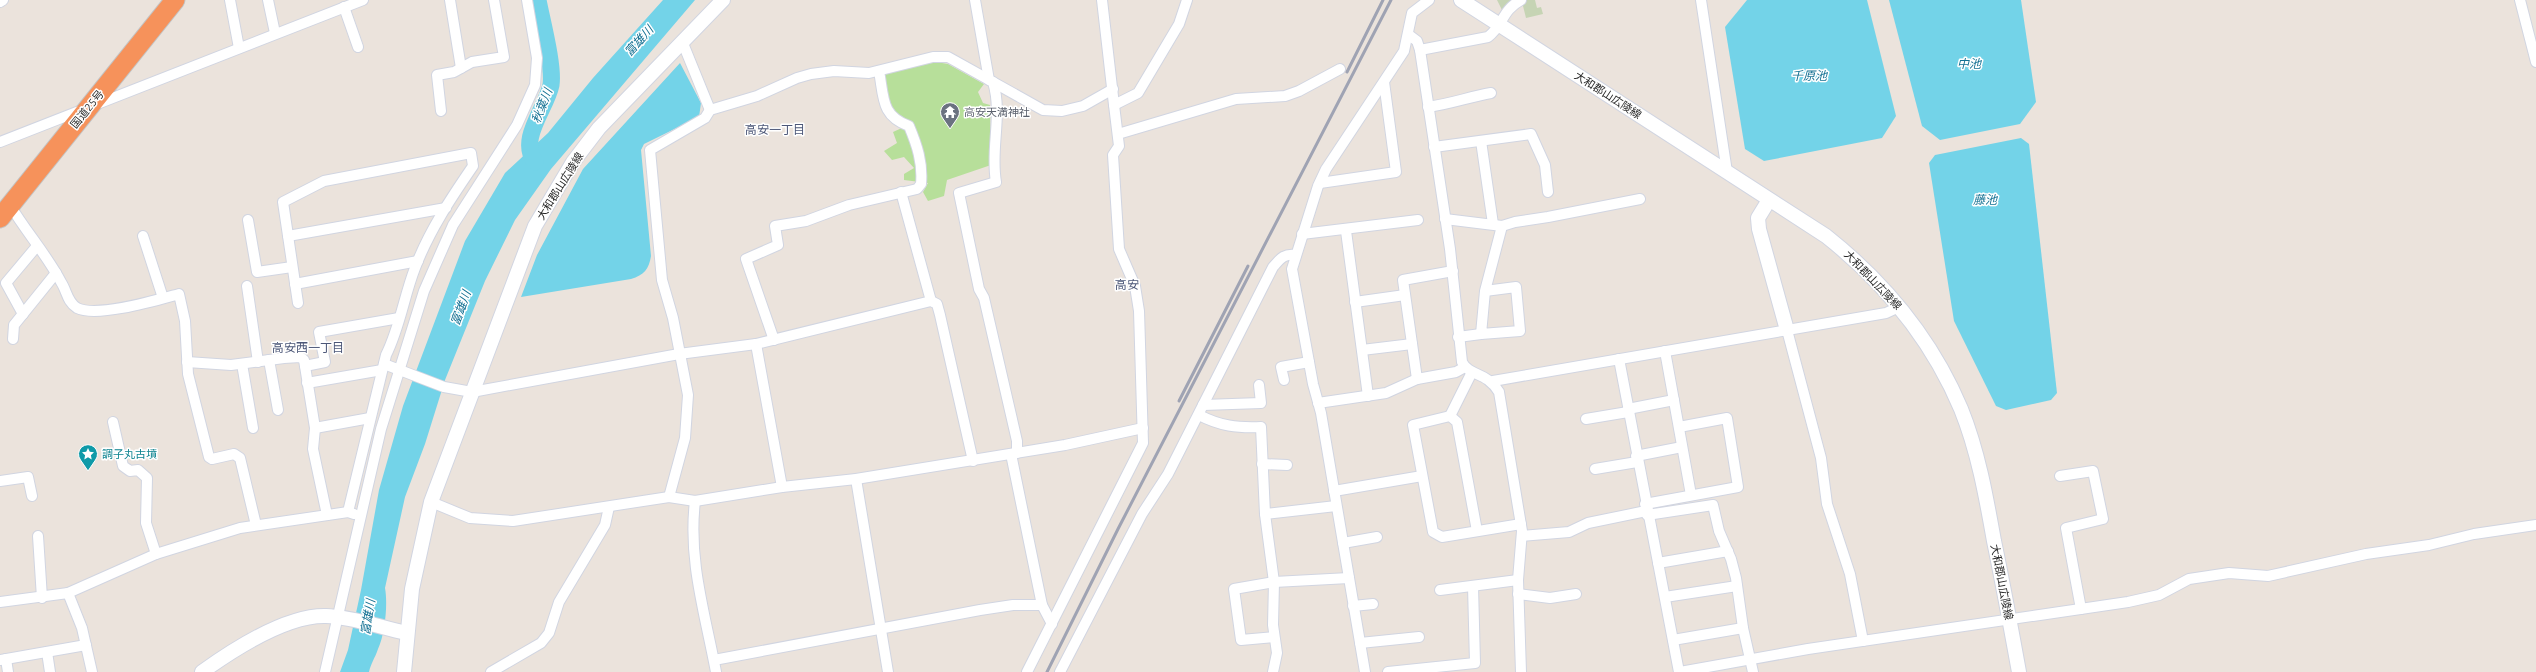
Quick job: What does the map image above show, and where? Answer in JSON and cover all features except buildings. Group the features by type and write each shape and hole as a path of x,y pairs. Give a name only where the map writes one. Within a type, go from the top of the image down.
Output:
{"highway":[{"name":"国道25号","path":"5,212 175,0"}],"main road":[{"name":"大和郡山広陵線","path":"404,672 404,632 431,502 535,226 573,162 600,128 723,0"},
{"name":"大和郡山広陵線","path":"1461,0 1769,200 1801,219 1852,257 1899,307 1942,370 1970,436 1987,501 2019,672"},
{"path":"1769,200 1758,218 1759,229 1786,330"},
{"path":"202,672 240,648 286,625 312,618 339,618 404,632"}],"street":[{"path":"230,0 239,48"},
{"path":"268,0 275,33"},
{"path":"0,142 87,109 275,33 363,0"},
{"path":"450,0 461,68"},
{"path":"440,111 437,75 461,68 472,62 504,57 494,0"},
{"path":"325,672 339,618 360,515 381,429 402,371 424,291 446,238 462,210 517,125 535,85 537,58 527,0"},
{"path":"975,0 991,81 996,93 997,127 993,165 996,182 959,193 979,289 984,298 1017,441 1014,454 1042,605 1052,624"},
{"path":"1027,672 1143,443 1138,311 1135,286 1119,249 1113,155 1119,146 1102,0"},
{"path":"1114,105 1138,93 1179,24 1187,0"},
{"path":"1365,672 1334,491 1293,281 1292,269 1302,234 1326,169 1404,51 1408,35 1408,24 1412,13 1429,0"},
{"path":"1420,50 1488,37 1499,24 1508,8 1521,0"},
{"path":"1701,0 1727,172"},
{"path":"2520,0 2536,62"},
{"path":"344,7 358,47"},
{"path":"1408,35 1417,41 1420,50 1453,271 1458,336 1462,362 1468,370 1493,381 1886,313 1899,307"},
{"path":"682,41 710,110"},
{"path":"669,497 685,438 688,415 688,395 673,318 662,280 650,150 705,118 710,110 757,96 797,78 811,74 834,71 869,73 933,57 948,57 1043,110 1062,111 1083,106 1113,89"},
{"path":"1118,134 1236,99 1285,96 1300,91 1340,68"},
{"path":"774,340 746,259 778,246 775,226 806,221 849,205 917,189 921,184 921,166 917,147 909,126 896,121 889,115 879,71"},
{"path":"1320,183 1396,172 1384,82"},
{"path":"1428,107 1454,103 1461,98 1492,94"},
{"path":"1434,147 1531,134 1545,165 1548,192"},
{"path":"1481,141 1497,225 1485,291 1482,334"},
{"path":"298,303 283,202 324,180 471,154 473,166 446,208 418,261 383,367 348,512"},
{"path":"901,192 931,301"},
{"path":"1446,219 1497,225 1548,218 1640,199"},
{"path":"288,236 446,208"},
{"path":"5,212 37,246 56,273 70,303 78,308 88,311 114,308 179,294 185,321 187,362 209,457 212,459 234,454 240,458 256,525"},
{"path":"248,220 257,272 292,267"},
{"path":"1302,234 1346,231 1418,220"},
{"path":"1346,231 1368,396"},
{"path":"143,236 163,298"},
{"path":"23,314 6,283 37,246"},
{"path":"1060,672 1142,514 1168,474 1273,267 1281,258 1289,254 1296,255"},
{"path":"295,284 418,261"},
{"path":"1417,379 1404,280 1453,271"},
{"path":"13,339 14,325 56,273"},
{"path":"247,286 258,362"},
{"path":"1458,336 1520,331 1516,287 1485,291"},
{"path":"1355,302 1406,295"},
{"path":"307,383 383,367 402,371 444,387 472,392 679,354 756,344 931,301 937,304 940,315 973,461"},
{"path":"304,366 325,362 319,332 399,318"},
{"path":"1786,330 1821,458 1827,504 1850,574 1863,641"},
{"path":"756,344 782,487"},
{"path":"1362,350 1412,344"},
{"path":"1665,351 1691,495"},
{"path":"187,362 231,366 300,357 304,360 315,428 312,449 327,515"},
{"path":"1619,359 1646,510 1665,597 1679,672 1863,641 2147,599 2159,595 2189,579 2229,573 2268,576 2366,554 2429,545 2474,534 2536,525"},
{"path":"269,360 278,410"},
{"path":"1284,380 1281,367 1309,362"},
{"path":"242,364 253,428"},
{"path":"1318,403 1386,393 1417,379 1468,370"},
{"path":"1450,416 1468,370"},
{"path":"1493,381 1499,392 1521,524 1522,536 1518,580 1521,672"},
{"path":"1201,410 1261,403 1259,385"},
{"path":"1586,419 1674,400"},
{"path":"1201,410 1215,423 1229,427 1261,426 1266,514 1274,582 1274,637 1277,652 1273,672"},
{"path":"1450,416 1413,425 1432,532 1442,537 1521,524"},
{"path":"1450,416 1457,422 1477,531"},
{"path":"315,428 370,418"},
{"path":"1522,536 1569,532 1588,523 1646,510 1691,495 1738,487 1727,418 1679,427"},
{"path":"113,422 123,466 130,472 138,470 147,478 146,523 156,554"},
{"path":"431,502 470,518 514,521 669,497 695,501 782,487 856,480 1014,454 1143,428"},
{"path":"1595,469 1682,447"},
{"path":"1262,464 1287,465"},
{"path":"2060,476 2092,467 2103,519 2066,528 2081,609"},
{"path":"1334,491 1422,476"},
{"path":"0,481 28,477 32,496"},
{"path":"856,480 888,672"},
{"path":"695,501 692,528 694,568 716,672"},
{"path":"1646,510 1713,505 1719,531 1728,551 1737,586 1743,628 1752,672"},
{"path":"1266,514 1336,506"},
{"path":"491,672 541,643 549,633 559,602 605,525 609,507"},
{"path":"0,602 42,598 68,593 156,554 256,525 348,512 360,515"},
{"path":"38,536 42,598"},
{"path":"1343,543 1377,537"},
{"path":"1658,563 1728,551"},
{"path":"1274,637 1241,640 1234,589 1274,582 1348,578"},
{"path":"1440,590 1518,580"},
{"path":"1388,672 1475,663 1473,586"},
{"path":"1665,597 1737,586"},
{"path":"68,593 86,645 92,672"},
{"path":"1518,594 1550,598 1576,594"},
{"path":"1353,606 1373,604"},
{"path":"714,660 881,628 1013,605 1042,605"},
{"path":"1673,640 1743,628"},
{"path":"1360,644 1419,636"},
{"path":"8,672 3,659 86,645"},
{"path":"47,652 50,672"}],"green space":[{"path":"1497,0 1516,0 1503,12"},
{"path":"1527,0 1535,0 1537,8 1541,7 1543,14 1526,18 1522,2"},
{"path":"936,62 948,64 984,84 978,92 983,103 990,105 991,165 947,180 944,196 928,201 923,192 928,183 904,180 904,174 914,168 904,157 892,160 884,151 897,143 893,132 904,127 907,122 888,102 885,90 884,73"}],"water":[{"name":"富雄川","path":"663,0 695,0 551,169 515,220 485,281 445,380 425,444 405,497 385,588 385,619 377,652 369,672 340,672 348,650 361,590 379,490 403,406 465,241 505,173 548,133 593,78"},
{"name":"千原池","path":"1747,0 1867,0 1896,116 1882,138 1764,161 1745,149 1725,27"},
{"name":"中池","path":"1889,0 2021,0 2036,102 2020,124 1940,140 1922,126"},
{"path":"680,63 701,103 699,117 644,144 641,150 651,256 649,265 645,271 639,276 631,279 521,297 537,255 583,169"},
{"name":"藤池","path":"2021,138 2029,144 2057,393 2051,400 2006,410 1996,406 1954,321 1929,163 1935,155"}],"waterway":[{"name":"秋葉川","path":"535,162 531,153 531,134 551,85 551,67 538,0"}],"railway":[{"path":"1347,72 1383,0"},
{"path":"1047,672 1118,529 1391,0"},
{"path":"1179,401 1248,266"}],"place":[{"name":"高安天満神社","path":"950,129"},
{"name":"調子丸古墳","path":"88,471"}],"district":[{"name":"高安一丁目","path":"775,130"},
{"name":"高安","path":"1127,285"},
{"name":"高安西一丁目","path":"308,348"}]}
